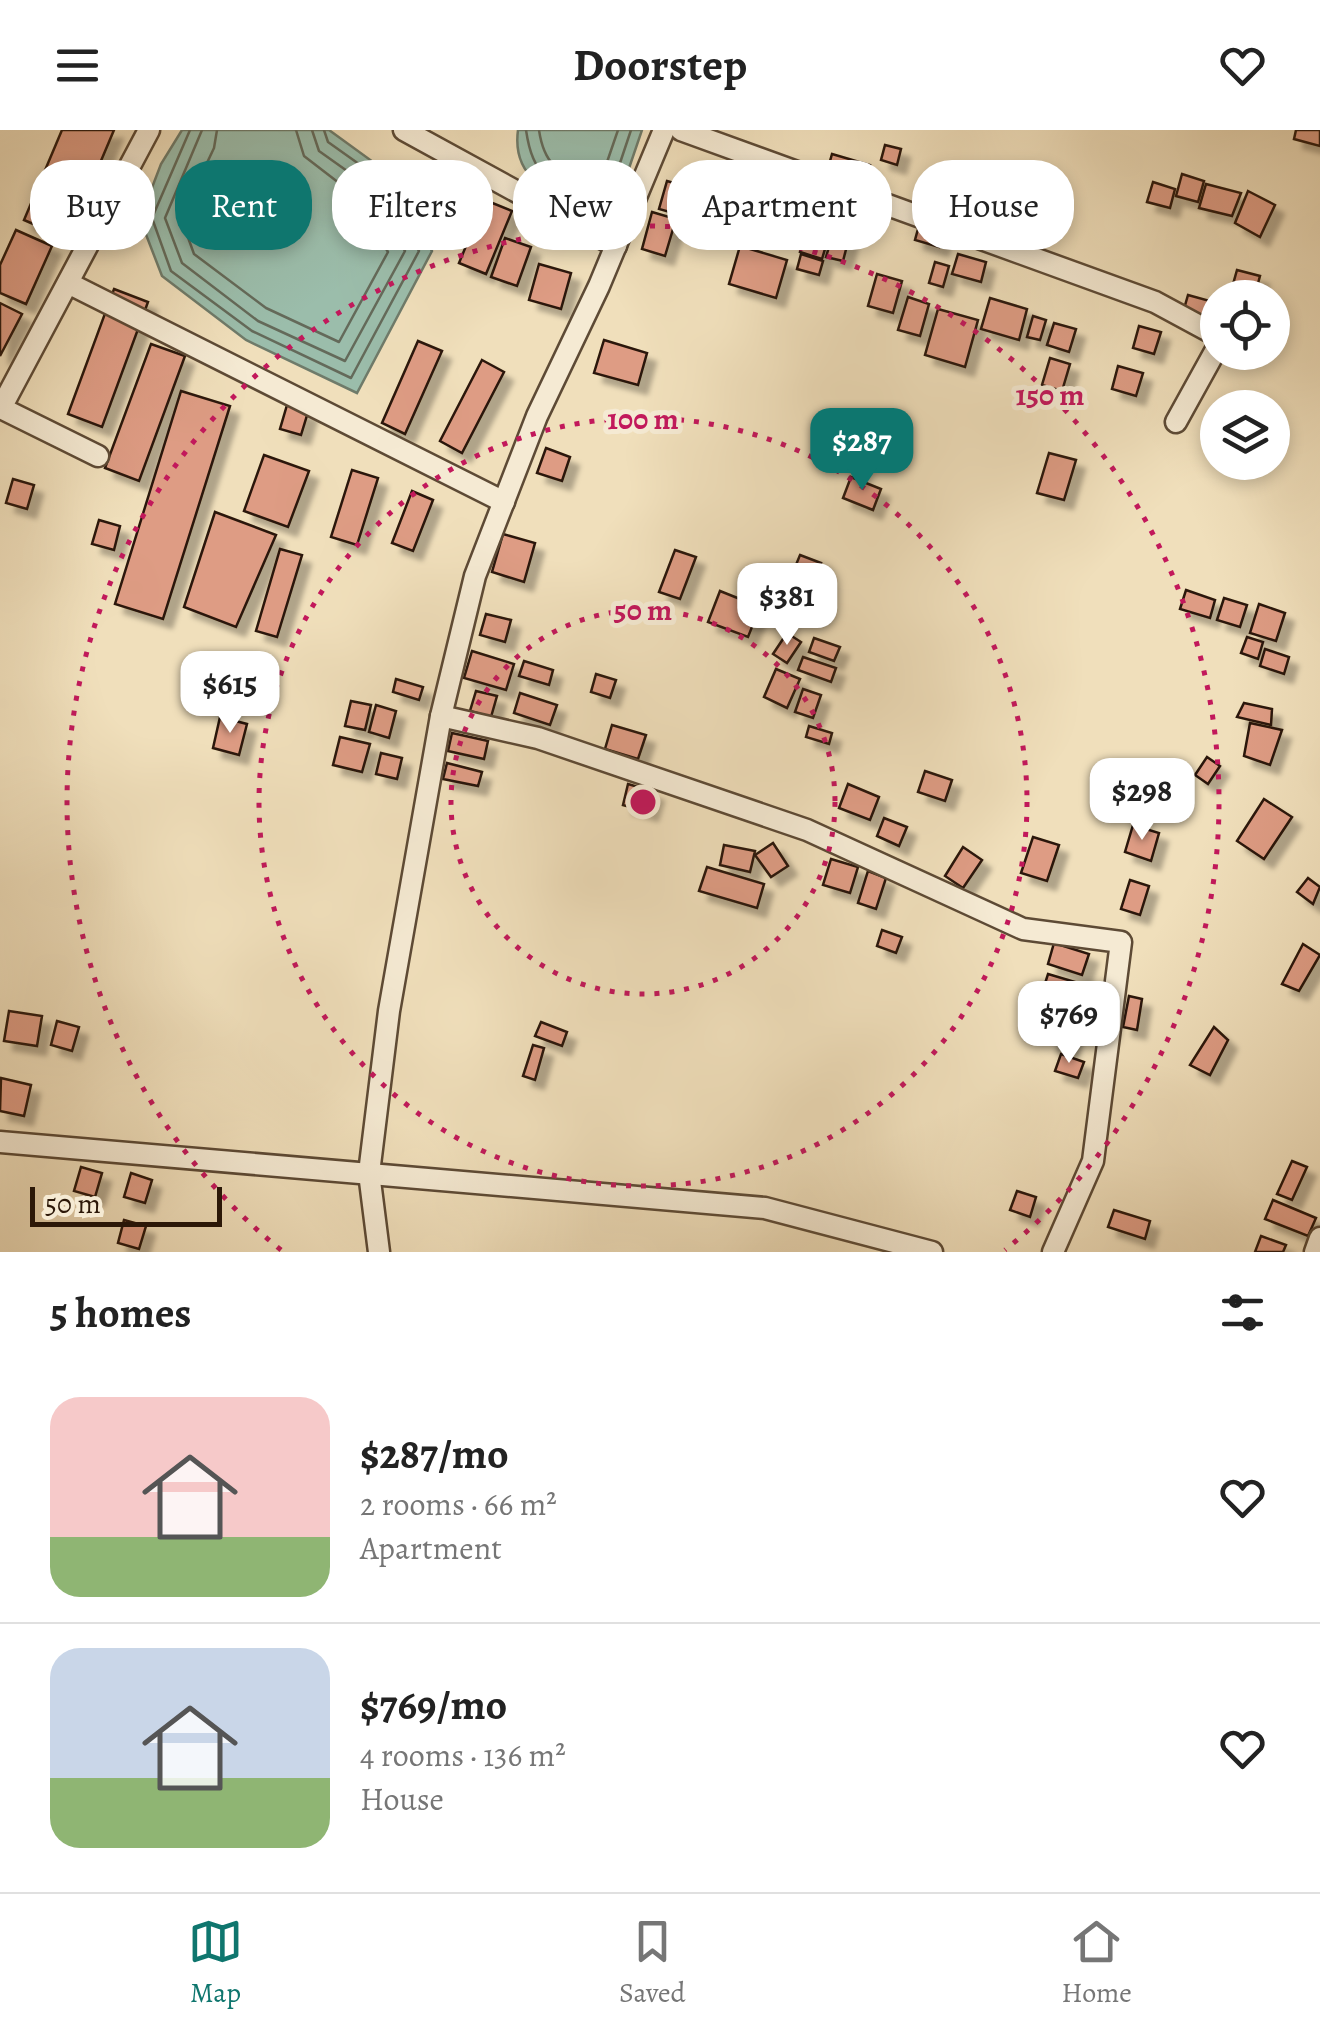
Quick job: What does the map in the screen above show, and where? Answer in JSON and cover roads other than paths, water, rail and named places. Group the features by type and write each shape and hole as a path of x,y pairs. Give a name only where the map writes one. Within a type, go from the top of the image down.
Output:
{"street":[{"path":"98,456 1,408 149,130"},
{"path":"404,130 513,190"},
{"path":"647,171 664,130"},
{"path":"681,130 1137,295 1200,327"},
{"path":"379,1252 369,1173 389,1011 441,716 476,576 537,416 614,250"},
{"path":"68,283 504,502"},
{"path":"1176,422 1205,370"},
{"path":"441,716 538,738 808,830 1022,929 1121,942 1093,1161 1054,1252"},
{"path":"0,1142 765,1208 932,1252"},
{"path":"1315,1252 1320,1238"}],"water":[{"path":"182,130 329,130 370,160 332,160 332,250 432,251 357,393 246,340 162,276 152,250 155,250 155,180"},
{"path":"518,130 642,130 632,160 521,160"}]}
